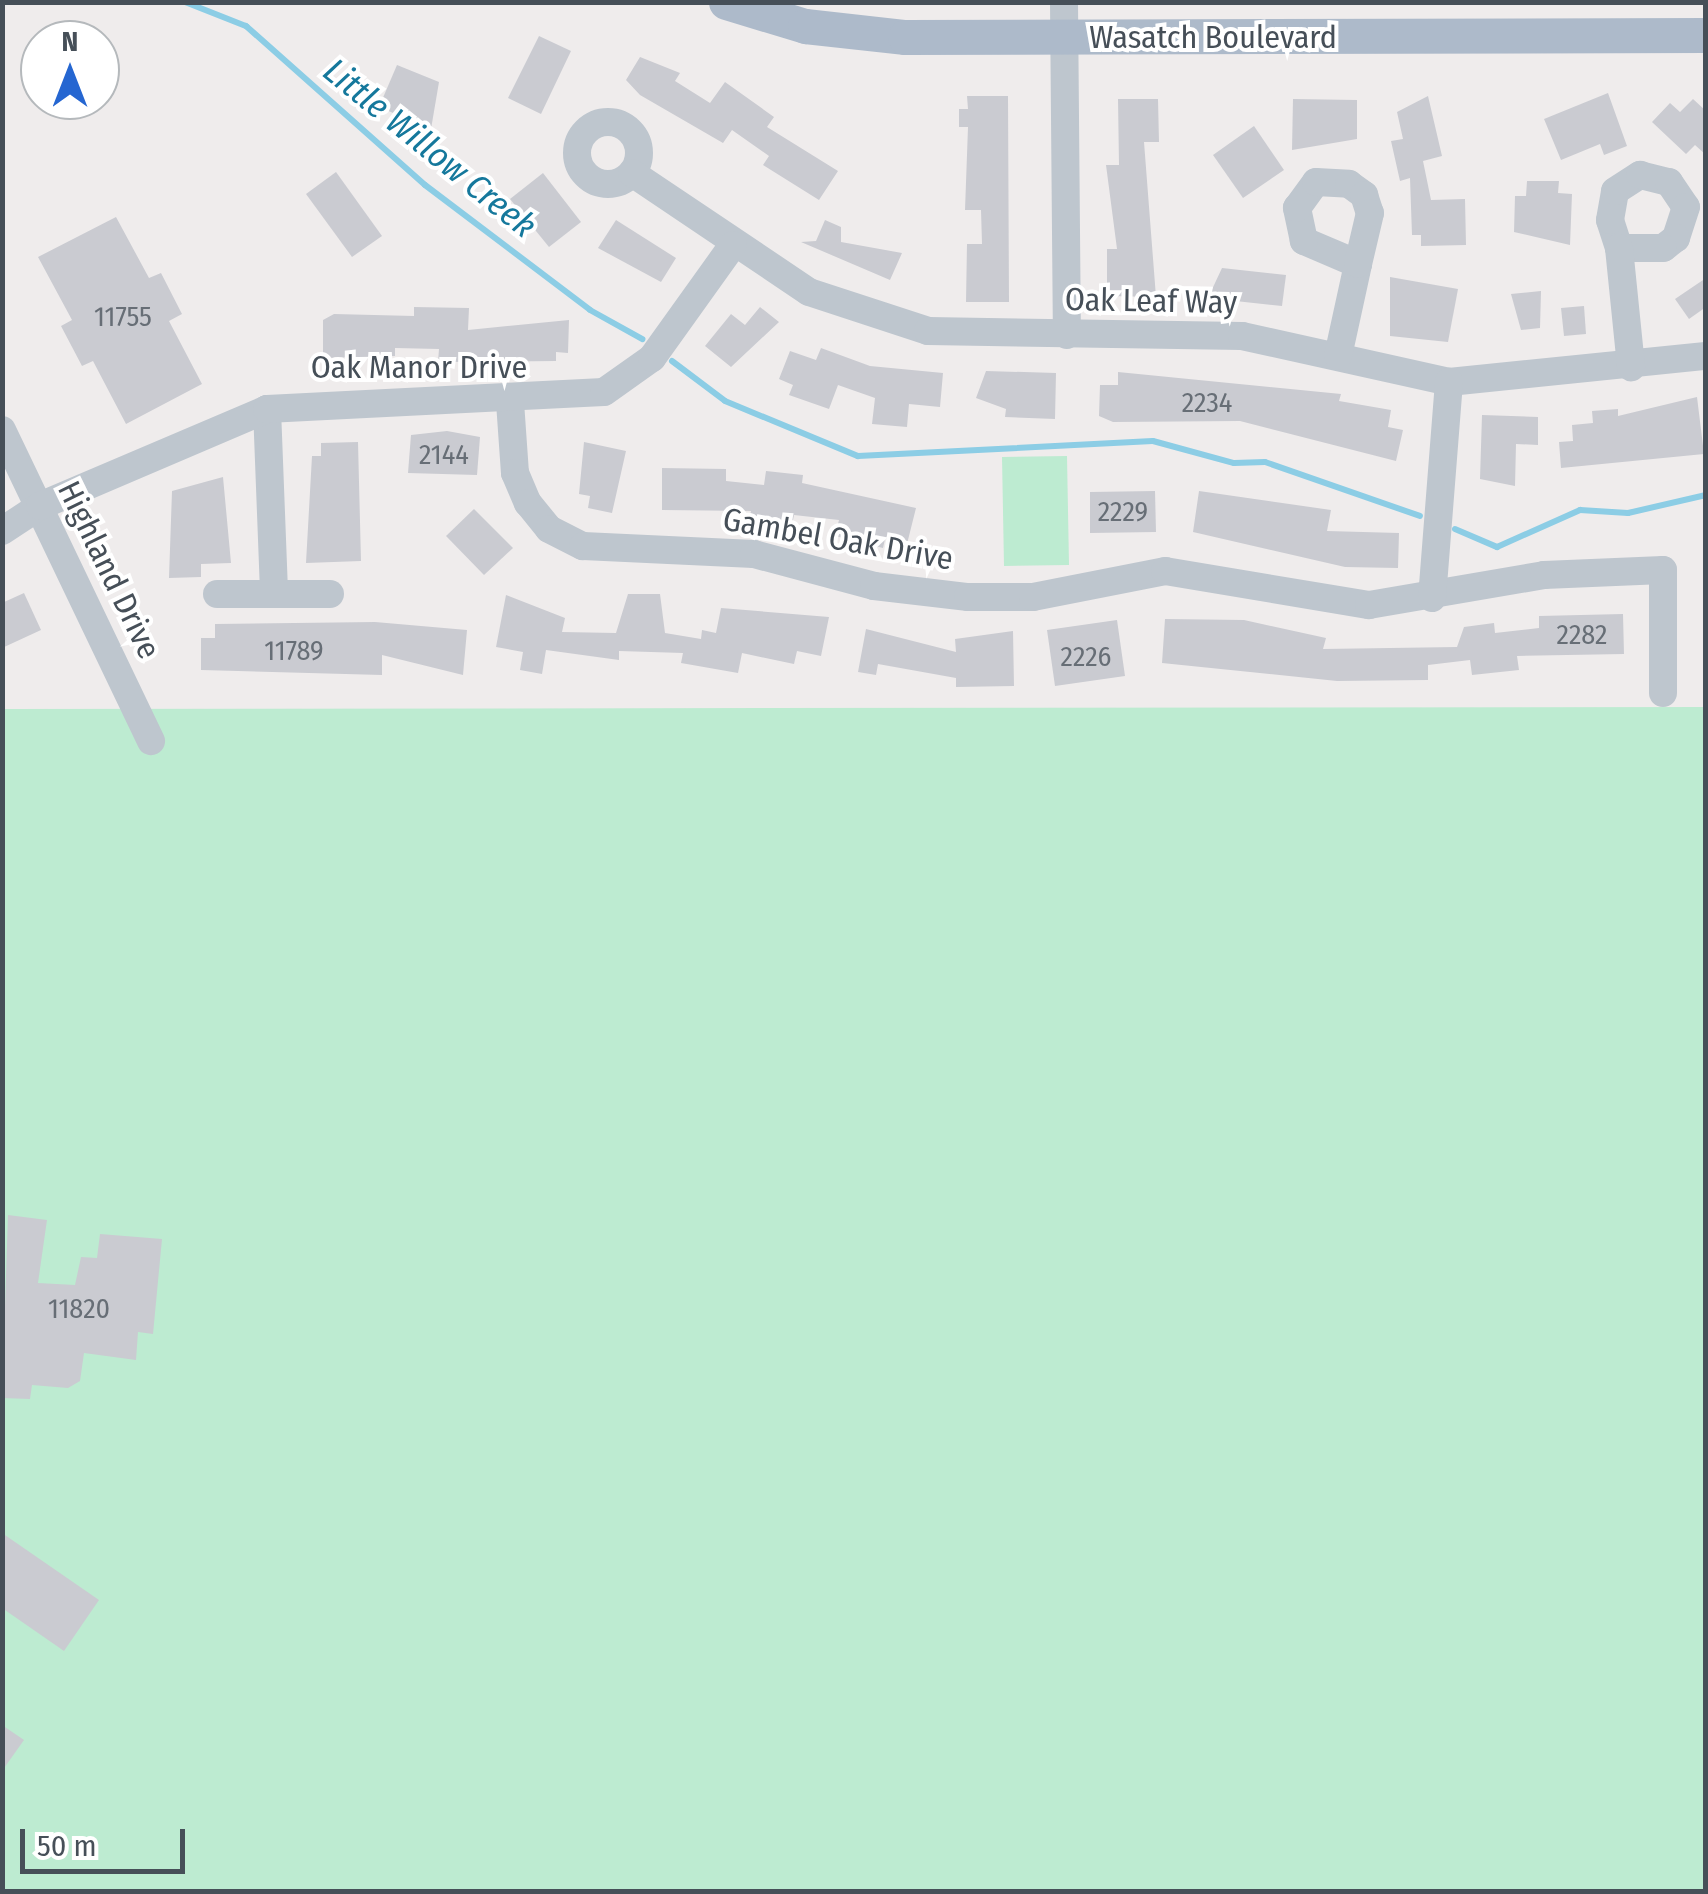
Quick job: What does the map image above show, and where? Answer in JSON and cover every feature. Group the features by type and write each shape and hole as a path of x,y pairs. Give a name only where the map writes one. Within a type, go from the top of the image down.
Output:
{"main road":[{"name":"Wasatch Boulevard","path":"726,2 862,35 1064,20 1706,36"}],"street":[{"path":"1064,20 1067,335"},
{"name":"Oak Leaf Way","path":"632,173 733,245 809,292 880,322 1067,335 1242,336 1449,382 1706,356"},
{"name":"Oak Manor Drive","path":"2,530 40,506 267,409 331,399 574,399 630,378 733,245"},
{"path":"1619,248 1632,366"},
{"path":"1338,356 1358,264"},
{"path":"1432,598 1449,382"},
{"name":"Gambel Oak Drive","path":"510,402 528,503 549,529 583,546 754,554 874,586 968,597 1033,597 1152,571 1340,604 1432,598 1544,575 1663,570 1663,693"},
{"path":"267,409 274,594"},
{"name":"Highland Drive","path":"2,430 152,741"},
{"path":"217,594 330,594"}],"green space":[{"path":"1067,456 1069,565 1004,566 1002,457"},
{"path":"1705,707 1705,1891 3,1891 2,709"}],"building":[{"path":"539,36 571,51 541,114 508,98"},
{"path":"640,57 680,73 675,81 710,103 725,82 774,117 767,127 838,171 819,200 763,165 769,156 732,130 723,143 640,95 626,80"},
{"path":"397,65 439,82 431,129 379,107"},
{"path":"1608,93 1627,146 1604,155 1600,144 1561,160 1544,119"},
{"path":"967,96 1008,96 1009,302 966,302 967,244 982,244 981,210 965,210 968,127 959,127 959,109 968,109"},
{"path":"1428,96 1442,156 1423,161 1431,200 1465,199 1466,245 1421,246 1421,235 1412,235 1410,178 1400,181 1391,141 1403,139 1397,112"},
{"path":"1118,99 1158,99 1159,142 1144,142 1156,297 1107,296 1107,249 1117,249 1106,165 1119,165"},
{"path":"1293,99 1357,100 1357,139 1292,150"},
{"path":"1693,99 1706,111 1706,155 1695,145 1686,154 1652,122 1670,103 1680,112"},
{"path":"1254,126 1284,170 1243,198 1213,155"},
{"path":"336,172 382,236 352,257 306,194"},
{"path":"543,173 581,222 549,247 510,199"},
{"path":"1527,181 1559,181 1558,193 1572,194 1570,245 1514,232 1515,196 1526,196"},
{"path":"116,217 149,278 161,273 182,314 169,321 202,384 126,424 93,361 82,366 61,326 72,320 38,257"},
{"path":"616,220 676,258 661,282 598,248"},
{"path":"825,220 841,227 841,242 902,253 890,280 801,242 816,241"},
{"path":"1222,268 1286,275 1282,306 1208,298"},
{"path":"1390,277 1458,289 1448,342 1390,336"},
{"path":"1706,278 1706,307 1689,319 1675,299"},
{"path":"1541,291 1540,328 1521,330 1511,294"},
{"path":"1584,306 1586,334 1564,336 1561,308"},
{"path":"414,307 469,308 468,330 569,320 568,353 556,352 556,361 438,362 439,349 395,348 395,356 323,358 323,320 334,314 414,316"},
{"path":"760,307 779,322 731,367 705,346 731,314 745,325"},
{"path":"821,348 870,366 943,373 940,407 909,404 907,427 872,424 875,398 838,385 829,409 789,395 793,385 779,379 790,351 816,360"},
{"path":"986,371 1056,373 1055,419 1005,417 1006,409 976,398"},
{"path":"1118,372 1341,394 1339,401 1391,410 1388,427 1403,430 1396,461 1240,421 1113,422 1099,416 1100,385 1118,385"},
{"path":"1697,397 1704,454 1561,468 1559,442 1573,441 1572,425 1593,423 1592,411 1618,409 1618,416"},
{"path":"1482,415 1538,417 1538,445 1516,444 1515,486 1480,479"},
{"path":"447,431 480,437 477,475 408,473 411,435"},
{"path":"358,442 361,561 306,563 312,456 321,456 321,443"},
{"path":"584,442 626,451 612,513 588,508 590,496 579,494"},
{"path":"662,468 726,469 726,481 764,485 766,471 803,475 802,483 916,508 907,544 885,539 883,548 835,536 839,520 794,515 792,525 749,520 751,511 662,510"},
{"path":"223,477 231,563 201,564 201,577 169,578 172,491"},
{"path":"1155,491 1156,532 1090,533 1090,492"},
{"path":"1199,491 1331,510 1327,531 1399,533 1398,568 1345,567 1193,532"},
{"path":"474,509 513,548 484,575 446,536"},
{"path":"24,593 41,630 2,648 2,603"},
{"path":"628,594 660,594 665,633 701,639 702,630 716,633 721,608 829,617 821,656 797,651 794,664 742,653 738,673 681,663 683,653 619,651 619,660 546,650 542,674 520,670 523,652 496,647 506,595 565,618 562,632 616,633"},
{"path":"1623,614 1624,654 1517,656 1519,670 1472,675 1470,660 1428,665 1428,680 1337,681 1162,663 1165,619 1244,620 1326,638 1323,649 1457,647 1464,627 1494,623 1495,633 1539,628 1539,616"},
{"path":"1117,620 1125,676 1055,686 1047,630"},
{"path":"375,622 467,630 463,675 382,655 382,675 201,670 201,638 215,638 215,624"},
{"path":"866,629 956,652 955,639 1013,631 1014,686 956,687 956,678 878,664 876,675 858,672"},
{"path":"8,1215 47,1220 38,1283 75,1285 81,1257 97,1258 100,1234 162,1239 153,1334 138,1332 136,1360 84,1353 80,1381 68,1388 32,1385 30,1399 2,1398"},
{"path":"2,1533 99,1600 64,1651 2,1608"},
{"path":"2,1725 24,1740 2,1771"}],"waterway":[{"name":"Little Willow Creek","path":"185,2 246,26 425,185 590,310 642,339"},
{"name":"Little Willow Creek","path":"672,361 725,401 858,456 1153,441 1234,463 1265,462 1420,516"},
{"name":"Little Willow Creek","path":"1455,529 1497,547 1580,510 1628,513 1706,495"}]}
